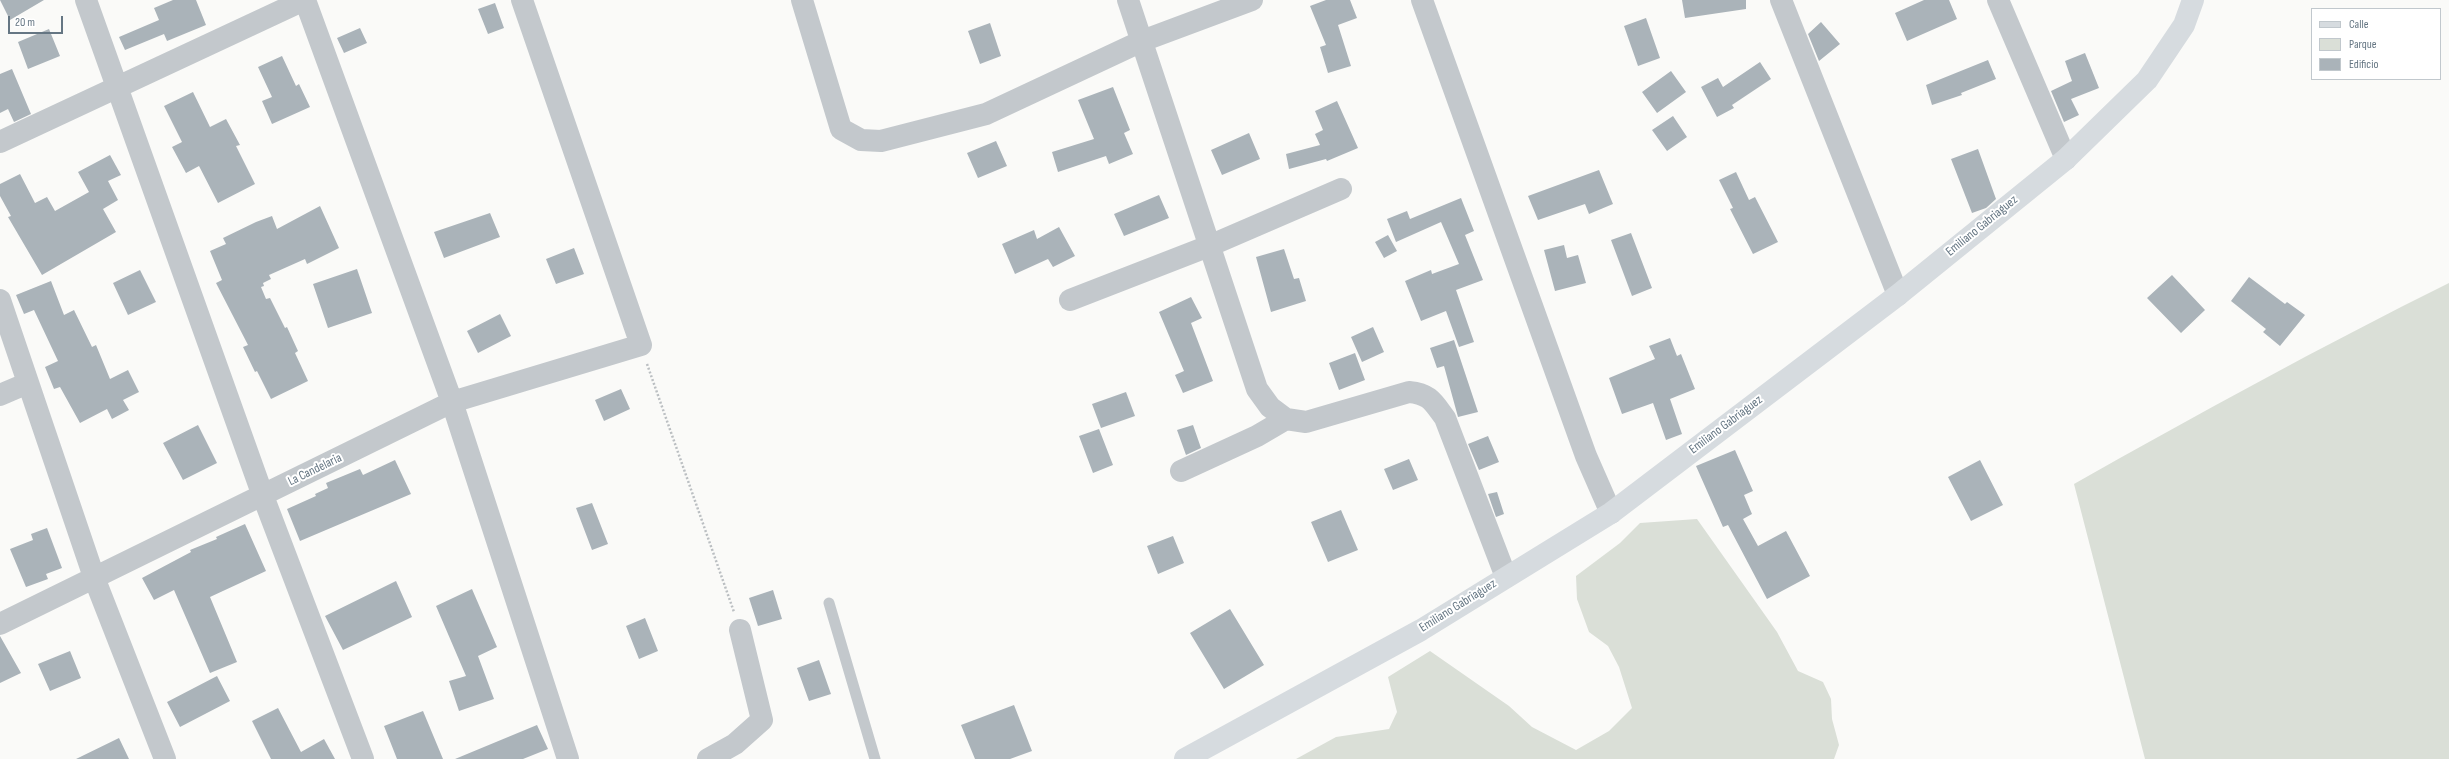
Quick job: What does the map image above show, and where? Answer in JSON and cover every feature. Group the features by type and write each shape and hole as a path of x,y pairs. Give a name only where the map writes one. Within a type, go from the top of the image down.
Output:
{"main road":[{"name":"Emiliano Gabriaguez","path":"1198,756 1421,630 1611,513 1898,295 2066,159 2147,80 2184,25 2193,0"}],"street":[{"path":"86,0 262,496 364,759"},
{"path":"0,142 304,0 452,402 568,759"},
{"path":"522,0 641,345"},
{"path":"802,0 841,129 861,140 881,141 986,114 1142,41 1252,0"},
{"path":"1128,0 1257,389 1270,407 1286,419 1306,422 1409,392 1422,393 1432,400 1445,418 1506,577"},
{"path":"1422,0 1586,456 1611,513"},
{"path":"1781,0 1898,295"},
{"path":"1998,0 2066,159"},
{"path":"1070,300 1209,246 1341,189"},
{"path":"0,300 95,580 165,759"},
{"name":"La Candelaria","path":"0,624 95,580 452,402 641,345"},
{"path":"0,395 28,383"},
{"path":"1181,471 1256,436 1286,419"},
{"path":"708,759 735,744 762,720 740,630"}],"lane":[{"path":"829,603 875,759"}],"path":[{"path":"641,345 740,630"}],"green space":[{"path":"2449,283 2449,759 2145,759 2074,484 2260,381"},
{"path":"1697,519 1777,632 1798,671 1823,682 1831,699 1832,719 1839,745 1834,759 1296,759 1336,737 1389,729 1397,712 1388,677 1430,651 1509,706 1532,727 1576,750 1609,731 1632,708 1619,667 1608,646 1589,632 1577,599 1576,576 1620,543 1640,523"}],"building":[{"path":"0,0 44,0 10,20"},
{"path":"173,0 196,0 206,25 167,41 164,34 125,50 119,37 159,20 154,8"},
{"path":"1326,0 1350,0 1357,18 1338,25 1351,66 1328,73 1320,47 1326,45 1310,6"},
{"path":"1682,0 1746,0 1746,9 1685,18"},
{"path":"1924,0 1949,0 1957,19 1907,41 1895,13"},
{"path":"495,3 504,28 488,34 478,9"},
{"path":"1646,18 1660,58 1638,66 1624,26"},
{"path":"1821,22 1840,44 1819,61 1808,34"},
{"path":"990,23 1001,56 980,64 968,31"},
{"path":"360,28 367,43 344,53 337,38"},
{"path":"49,29 60,56 28,69 18,42"},
{"path":"2085,53 2099,88 2071,99 2079,115 2064,122 2051,91 2072,81 2065,61"},
{"path":"282,56 296,86 299,84 310,107 272,124 262,101 272,97 258,67"},
{"path":"1988,60 1996,79 1961,93 1962,95 1932,105 1926,85"},
{"path":"1760,62 1771,79 1732,105 1734,108 1717,117 1701,87 1718,78 1723,87"},
{"path":"12,69 31,114 14,122 8,109 0,113 0,74"},
{"path":"1671,71 1686,92 1657,113 1642,92"},
{"path":"1113,87 1130,130 1124,133 1133,154 1109,164 1106,156 1058,172 1052,152 1094,139 1078,100"},
{"path":"193,92 210,127 226,119 240,145 236,146 255,184 218,203 199,166 186,173 172,147 182,142 164,106"},
{"path":"1337,101 1358,148 1327,161 1326,159 1289,169 1286,154 1320,145 1315,134 1323,130 1315,111"},
{"path":"1673,116 1687,137 1667,151 1652,130"},
{"path":"1249,133 1260,159 1222,175 1211,150"},
{"path":"996,141 1007,166 978,178 967,153"},
{"path":"1978,149 1996,199 1986,208 1972,213 1951,159"},
{"path":"110,155 121,175 108,181 118,200 103,209 116,232 42,275 8,217 11,216 0,196 0,184 20,174 35,203 47,197 55,211 89,192 78,172"},
{"path":"1599,170 1613,204 1589,214 1585,204 1538,220 1528,196"},
{"path":"1736,172 1749,200 1755,197 1778,242 1753,254 1730,209 1733,208 1719,180"},
{"path":"1159,195 1169,218 1124,236 1114,214"},
{"path":"1461,198 1474,231 1465,235 1483,280 1456,290 1474,342 1459,347 1446,311 1421,321 1405,281 1431,270 1432,274 1459,264 1441,222 1396,242 1387,219 1407,211 1410,219"},
{"path":"320,206 339,248 307,264 305,259 269,275 271,279 263,283 264,286 261,287 266,299 270,298 285,328 287,327 298,351 295,353 308,381 271,399 257,371 255,372 243,347 248,345 216,283 222,280 210,251 226,244 223,238 256,222 272,216 277,229"},
{"path":"490,213 500,237 444,258 434,232"},
{"path":"1059,227 1075,256 1053,267 1048,259 1015,274 1002,244 1034,230 1037,239"},
{"path":"1631,233 1652,288 1632,296 1611,240"},
{"path":"1388,235 1397,251 1384,258 1375,242"},
{"path":"1564,245 1567,258 1578,255 1586,283 1555,291 1544,250"},
{"path":"574,248 584,274 556,284 546,259"},
{"path":"1284,249 1294,279 1299,278 1306,301 1271,312 1256,257"},
{"path":"357,269 372,313 328,328 313,284"},
{"path":"140,270 156,302 128,315 113,283"},
{"path":"2172,275 2205,310 2181,333 2147,298"},
{"path":"2249,277 2285,304 2287,302 2305,315 2280,346 2263,332 2266,329 2231,301"},
{"path":"51,281 64,315 74,310 92,347 96,345 110,379 128,370 139,392 123,400 129,410 112,419 107,409 80,423 60,387 54,389 45,367 58,361 34,310 24,314 16,295"},
{"path":"1191,297 1202,318 1191,323 1213,381 1183,393 1175,375 1184,371 1159,312"},
{"path":"500,314 511,336 478,353 467,331"},
{"path":"1373,327 1384,352 1362,362 1351,337"},
{"path":"1670,338 1677,356 1681,354 1695,389 1670,399 1682,434 1666,440 1653,403 1622,414 1609,378 1655,359 1649,346"},
{"path":"1454,340 1478,412 1458,417 1444,366 1437,368 1430,348"},
{"path":"1355,353 1365,380 1339,390 1329,363"},
{"path":"621,389 630,409 604,421 595,400"},
{"path":"1126,392 1135,416 1101,428 1092,404"},
{"path":"198,425 217,463 183,480 163,443"},
{"path":"1193,425 1201,448 1186,455 1177,430"},
{"path":"1099,429 1113,465 1093,473 1079,436"},
{"path":"1488,436 1499,462 1479,470 1468,444"},
{"path":"1735,450 1753,491 1744,495 1752,514 1743,519 1758,546 1786,531 1810,576 1767,599 1728,525 1723,527 1696,466"},
{"path":"1409,459 1418,480 1393,490 1384,469"},
{"path":"395,460 411,494 300,541 287,509 316,496 315,494 328,488 326,483 360,469 363,475"},
{"path":"1980,460 2003,505 1971,521 1948,477"},
{"path":"1497,492 1504,514 1496,517 1488,494"},
{"path":"592,503 608,544 592,550 576,508"},
{"path":"1341,510 1358,550 1328,562 1311,522"},
{"path":"245,524 266,571 210,597 237,662 210,673 174,590 154,600 142,578 191,552 190,550 217,539 216,537"},
{"path":"47,528 62,568 46,574 48,579 26,587 10,549 33,540 31,534"},
{"path":"1173,536 1184,563 1158,574 1147,546"},
{"path":"396,581 412,617 343,650 325,616"},
{"path":"472,589 497,647 478,656 494,699 459,711 449,681 466,676 436,606"},
{"path":"773,590 782,619 758,626 749,598"},
{"path":"1230,609 1264,665 1224,689 1190,633"},
{"path":"645,618 658,651 639,659 626,626"},
{"path":"0,636 21,673 0,683"},
{"path":"70,651 81,678 50,691 38,664"},
{"path":"819,660 831,694 809,701 797,668"},
{"path":"217,676 230,701 180,727 167,702"},
{"path":"1014,705 1032,751 1010,759 975,759 961,725"},
{"path":"278,708 301,752 324,739 335,759 271,759 252,721"},
{"path":"423,711 443,759 397,759 384,726"},
{"path":"537,725 548,749 523,759 455,759"},
{"path":"119,738 129,759 76,759"}]}
